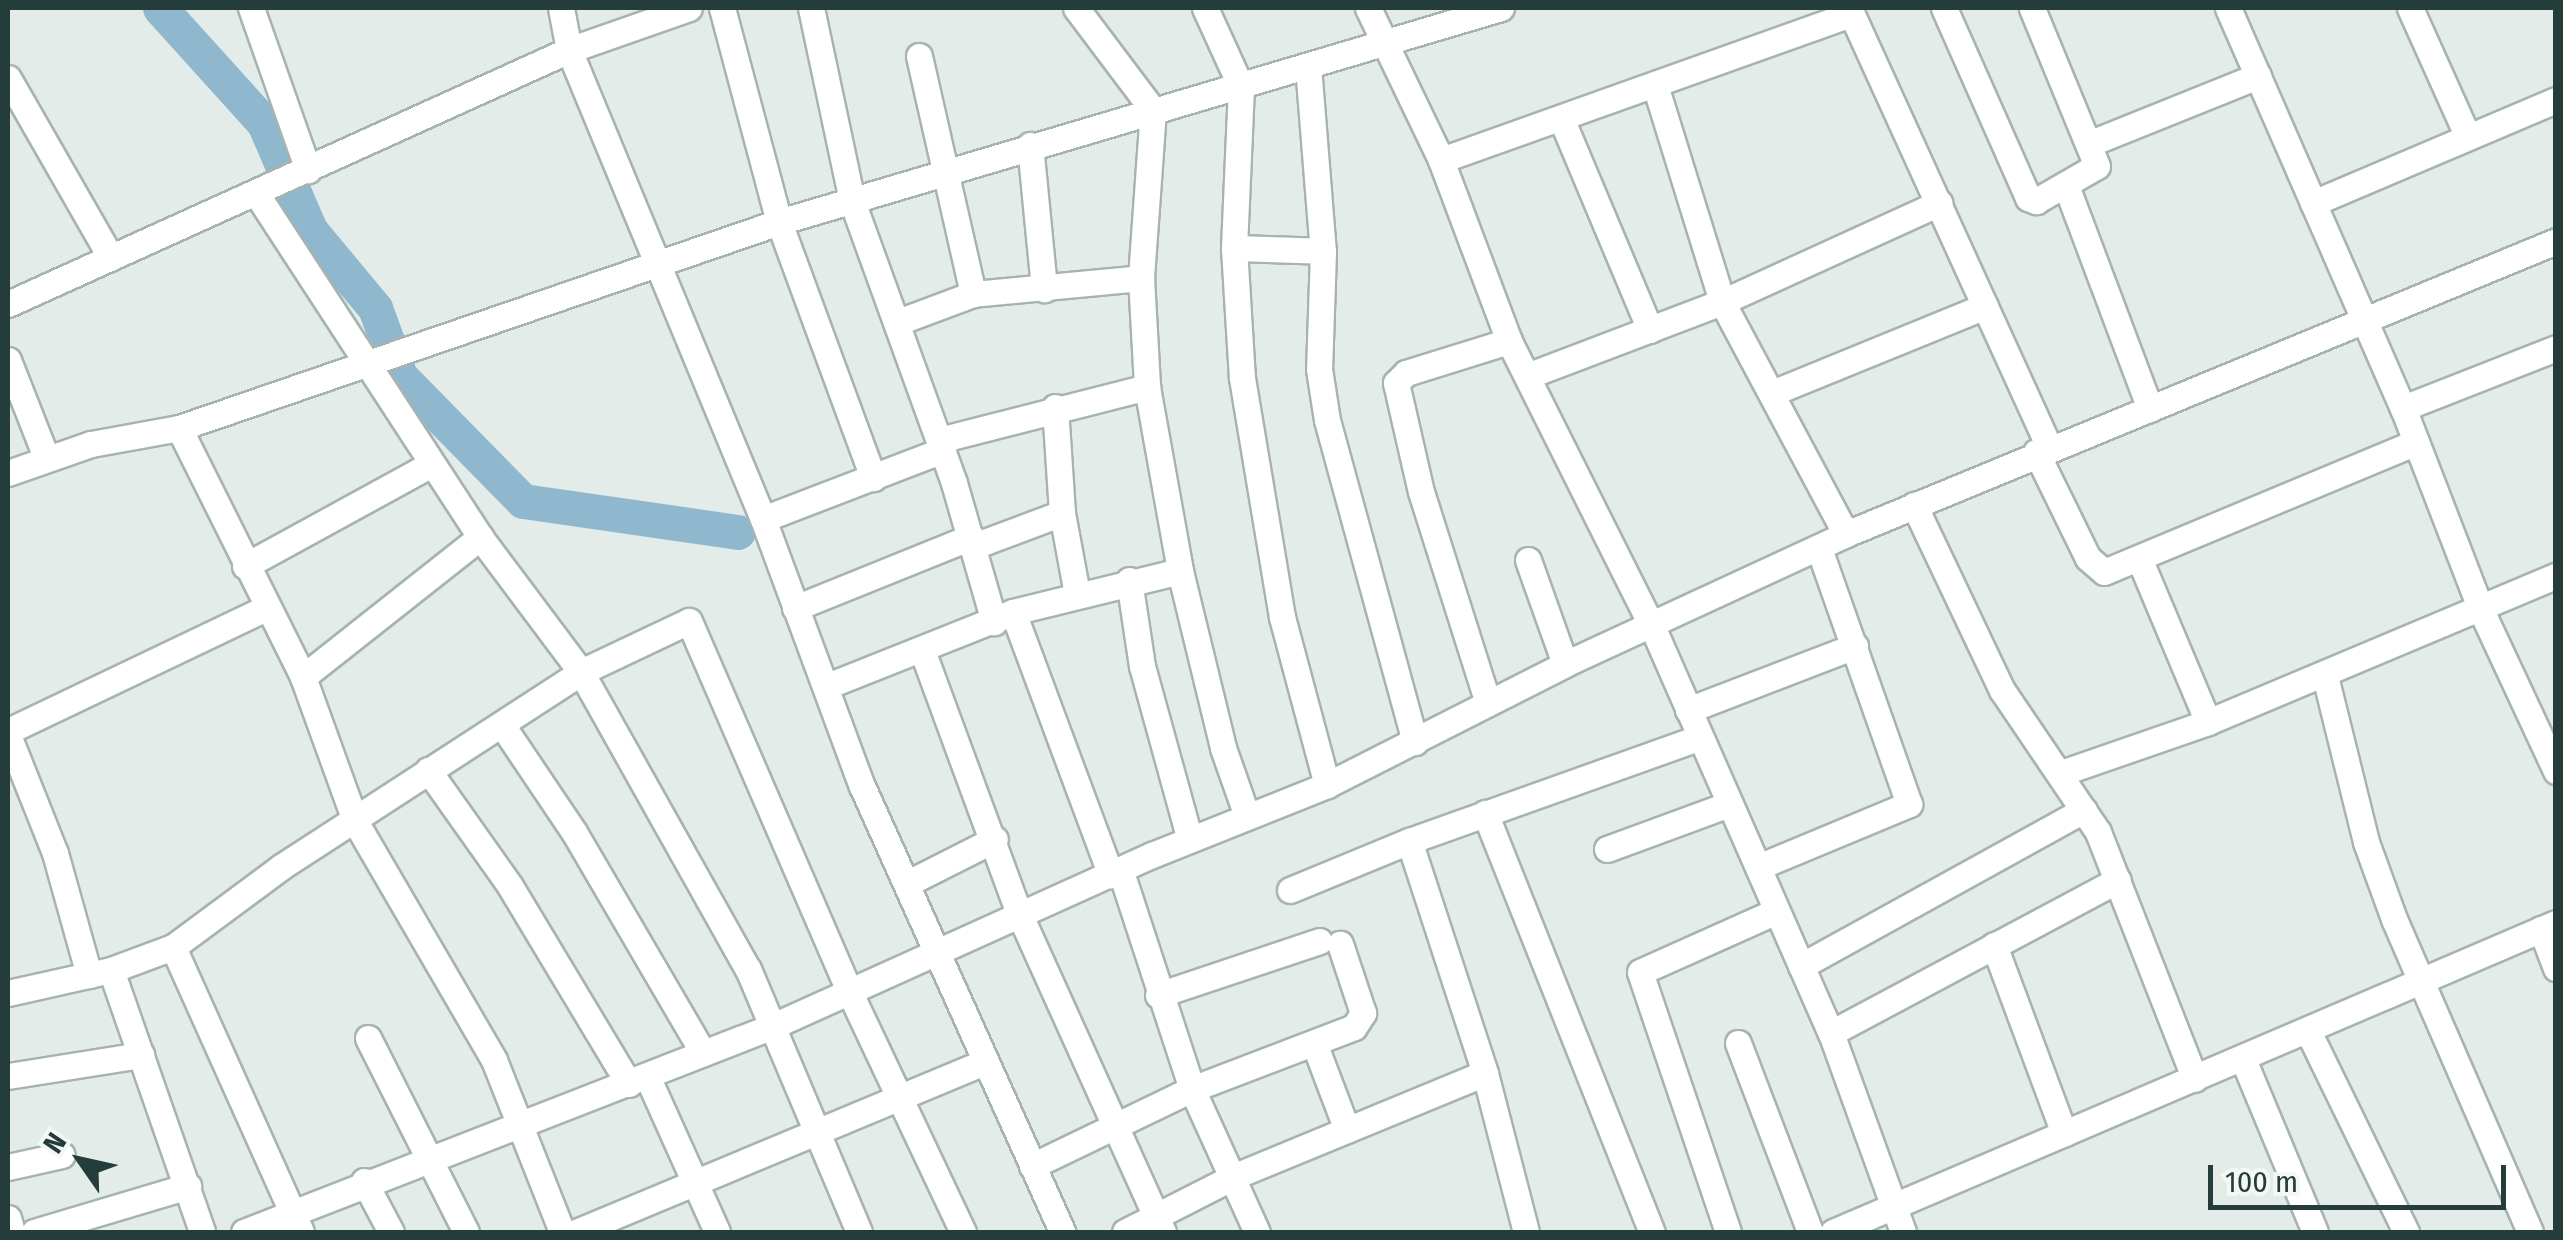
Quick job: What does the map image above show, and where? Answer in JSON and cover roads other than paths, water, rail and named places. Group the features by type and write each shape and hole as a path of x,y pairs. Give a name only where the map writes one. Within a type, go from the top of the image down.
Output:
{"street":[{"path":"251,8 308,170"},
{"path":"561,8 569,50 653,264 762,518 828,686 862,786 910,882 984,1062 1062,1232"},
{"path":"12,293 111,258 569,50 689,8"},
{"path":"722,8 779,222 873,478"},
{"path":"811,8 852,202 898,322 972,542 1116,873 1192,1089 1235,1176 1257,1232"},
{"path":"1076,8 1154,110 1141,278 1147,388 1180,571 1223,748 1247,816"},
{"path":"1206,8 1241,87 1234,248 1242,378 1279,597 1327,785"},
{"path":"1368,8 1441,160 1509,341 1652,626 1774,912 1831,1033 1903,1232"},
{"path":"8,473 46,457 179,428 365,360 779,222 1501,8"},
{"path":"1944,8 2028,198 2067,188 2098,166 2032,8"},
{"path":"2228,8 2403,408 2481,610 2556,770"},
{"path":"2410,8 2468,137"},
{"path":"1441,160 1656,85 1850,11 1985,306 2042,450 2095,568 2104,572 2416,442"},
{"path":"919,56 973,294"},
{"path":"1308,66 1323,251 1320,368 1336,472 1415,742"},
{"path":"2091,144 2258,76"},
{"path":"8,78 111,258"},
{"path":"1656,85 1722,302 1846,534"},
{"path":"2313,203 2556,100"},
{"path":"1561,118 1650,330"},
{"path":"1030,146 1044,289"},
{"path":"2067,188 2150,409"},
{"path":"256,194 480,538 581,672 748,969 820,1131 859,1232"},
{"path":"1527,376 1722,302 1939,203"},
{"path":"244,1232 297,1222 364,1181 518,1129 772,1026 936,949 1327,785 1566,664 1846,534 2042,450 2366,323 2556,241"},
{"path":"1234,248 1323,251"},
{"path":"898,322 973,294 1141,278"},
{"path":"1772,393 1985,306"},
{"path":"1488,703 1421,492 1396,383 1406,373 1509,341"},
{"path":"2403,408 2556,348"},
{"path":"8,360 46,457"},
{"path":"762,518 873,478 941,445 1056,407 1147,388"},
{"path":"1056,407 1062,512 1077,594"},
{"path":"179,428 302,677 355,821 494,1060 518,1129 562,1232"},
{"path":"244,566 431,464"},
{"path":"1914,505 2002,690 2084,810 2118,880 2195,1079"},
{"path":"796,608 1062,512"},
{"path":"302,677 480,538"},
{"path":"1758,867 1909,804 1819,548"},
{"path":"2139,558 2208,722"},
{"path":"1528,560 1566,664"},
{"path":"828,686 1003,617 1129,580 1180,571"},
{"path":"2061,773 2325,676 2556,576"},
{"path":"1129,580 1142,666 1190,840"},
{"path":"202,1232 141,1054 100,972 55,853 15,773 8,733 266,608"},
{"path":"8,992 100,972 173,947 428,770 581,672 689,621 849,991 963,1232"},
{"path":"1688,710 1854,646"},
{"path":"922,650 995,839 1019,913 1160,1226"},
{"path":"2325,676 2366,842 2419,980 2530,1232"},
{"path":"502,725 574,832 702,1053"},
{"path":"1290,890 1409,841 1698,738"},
{"path":"428,770 638,1080 698,1182 718,1232"},
{"path":"1607,849 1729,804"},
{"path":"1801,966 2084,810"},
{"path":"1485,813 1652,1232"},
{"path":"910,882 995,839"},
{"path":"1409,841 1485,1073 1526,1232"},
{"path":"1831,1033 2118,880"},
{"path":"1728,1232 1640,972 1774,912"},
{"path":"1833,1232 2548,926 2556,968"},
{"path":"1032,1166 1192,1089 1354,1027 1364,1012 1330,942 1158,994"},
{"path":"1994,945 2064,1133"},
{"path":"173,947 297,1222"},
{"path":"2308,1031 2406,1232"},
{"path":"368,1038 466,1232"},
{"path":"1314,1043 1347,1130"},
{"path":"1738,1043 1810,1232"},
{"path":"8,1076 141,1054"},
{"path":"2243,1059 2316,1232"},
{"path":"576,1232 984,1062"},
{"path":"1125,1232 1160,1226 1235,1176 1485,1073"},
{"path":"8,1167 62,1155"},
{"path":"364,1181 390,1232"},
{"path":"34,1232 188,1186"},
{"path":"8,1218 12,1232"}],"waterway":[{"path":"160,8 264,123 310,230 375,308 400,376 523,501 738,532"}]}
